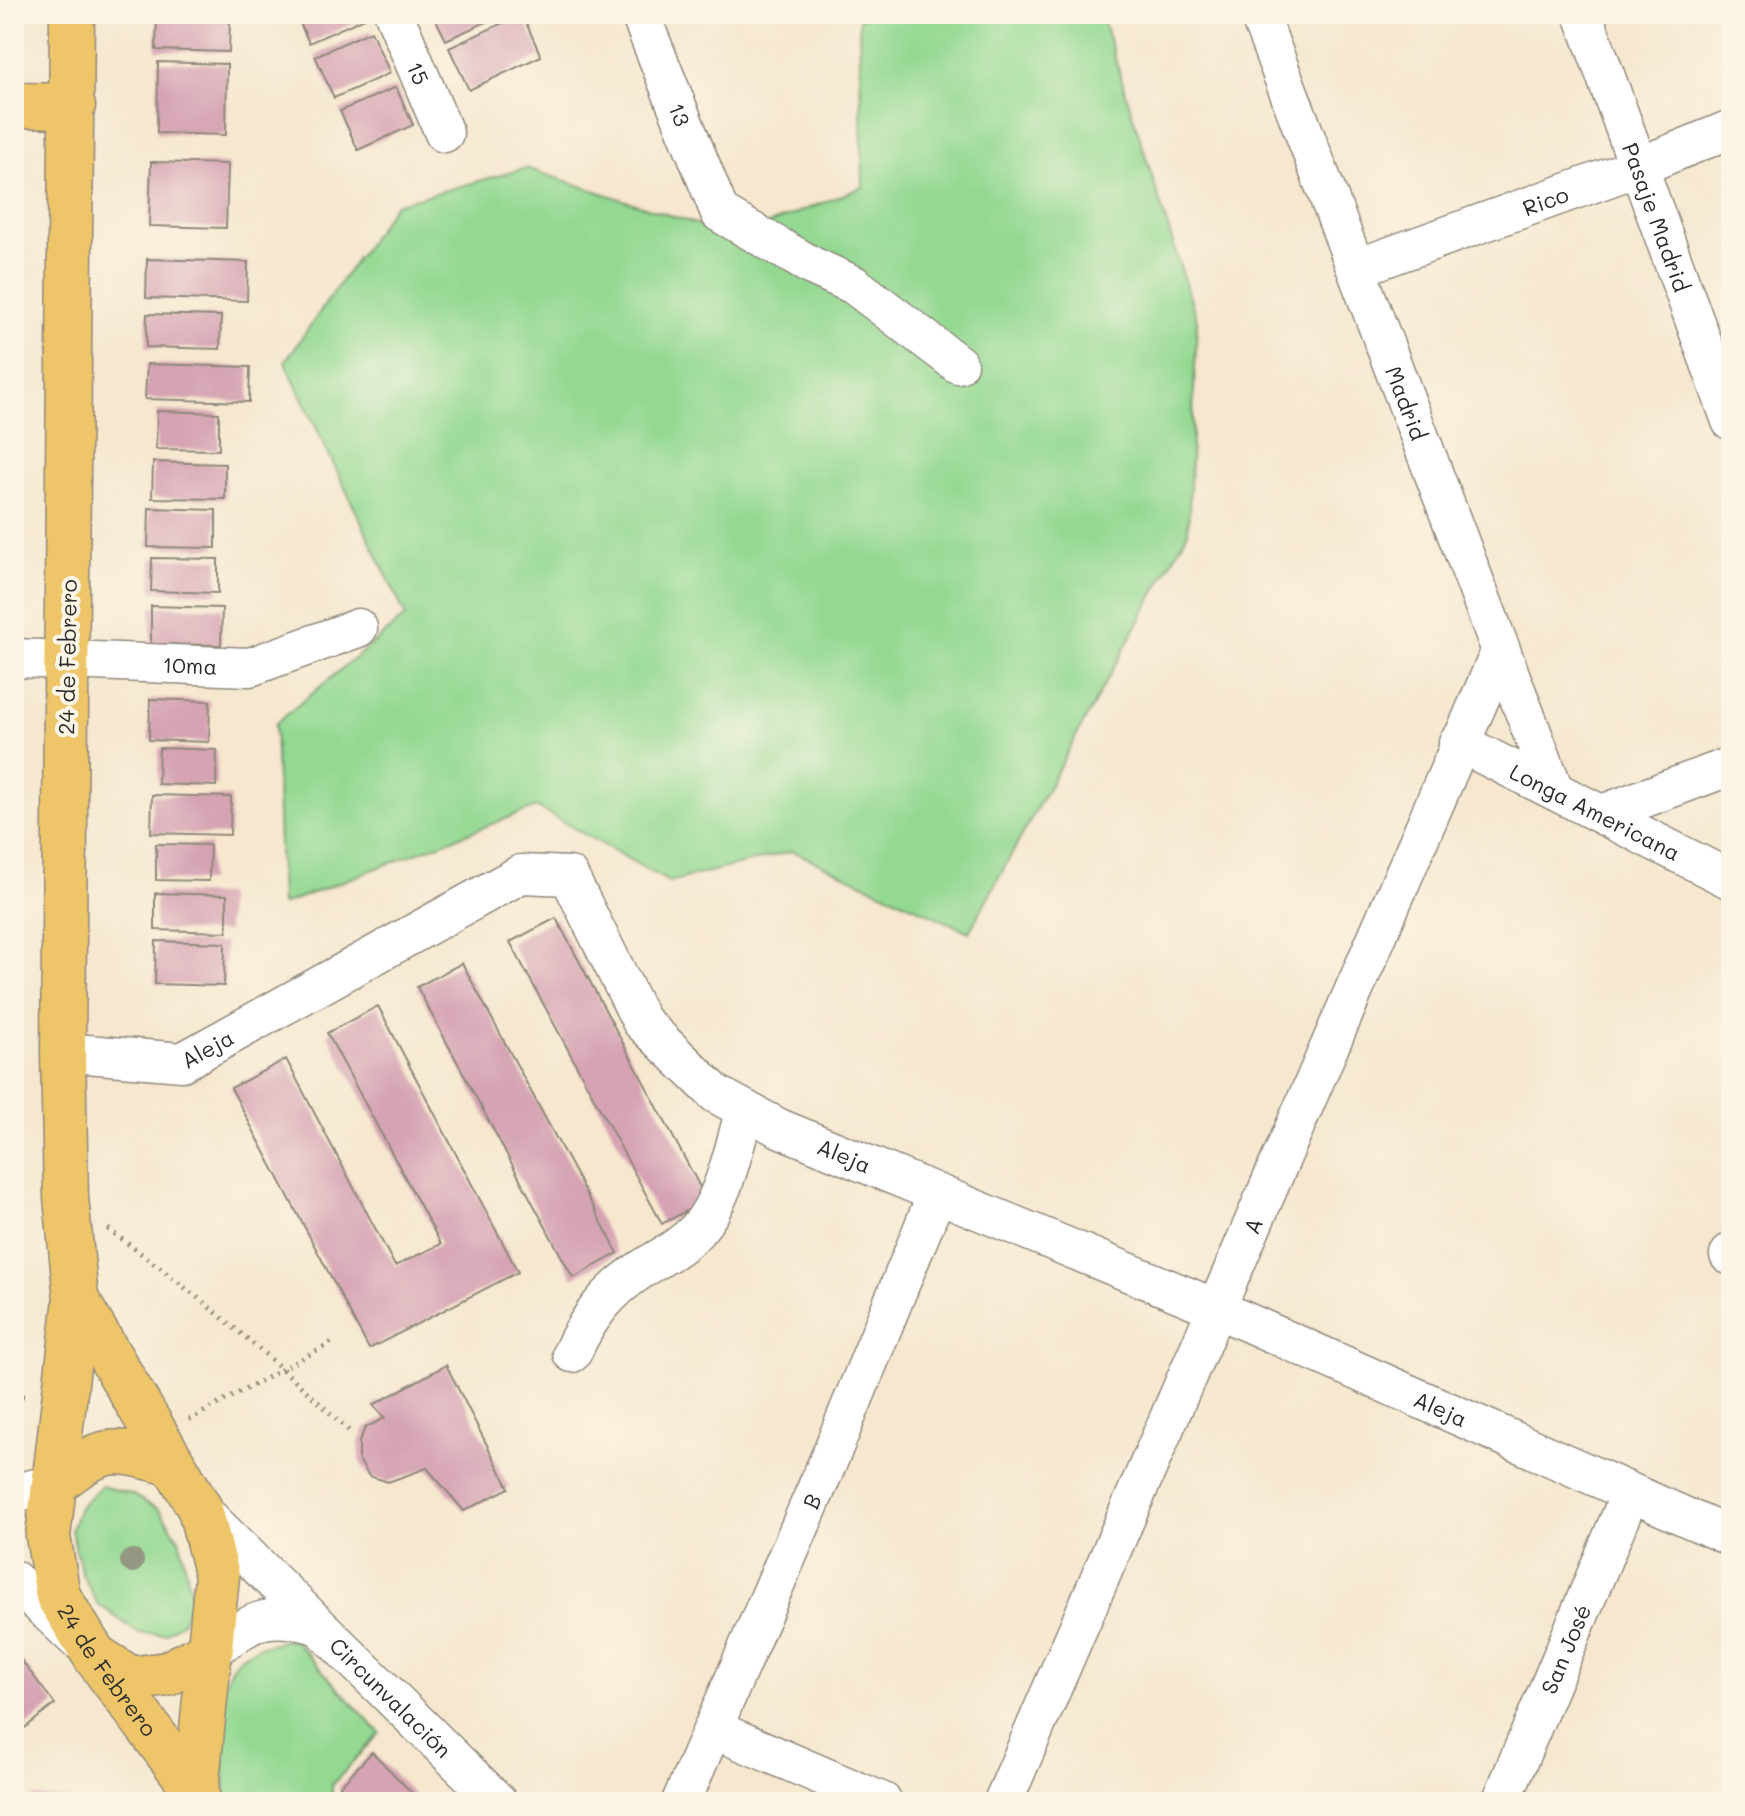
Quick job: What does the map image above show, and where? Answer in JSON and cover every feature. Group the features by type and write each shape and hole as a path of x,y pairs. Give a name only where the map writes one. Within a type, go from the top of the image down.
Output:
{"main road":[{"name":"24 de Febrero","path":"72,14 63,1052 66,1197 76,1299 34,1488 48,1536 58,1596 95,1656 197,1796"},
{"path":"14,105 73,106"},
{"name":"24 de Febrero","path":"76,1299 200,1509 217,1576 197,1796"},
{"path":"34,1488 87,1458 122,1450 165,1451"},
{"path":"95,1656 131,1679 167,1674 211,1651"}],"street":[{"name":"15","path":"394,14 444,133"},
{"name":"13","path":"640,14 720,213 812,266 854,285 958,364"},
{"name":"Madrid","path":"1259,14 1554,790"},
{"name":"Pasaje Madrid","path":"1583,14 1731,421"},
{"name":"Rico","path":"1357,268 1638,167 1731,129"},
{"name":"10ma","path":"14,658 68,657 250,667 358,628"},
{"name":"A","path":"1003,1802 1458,742 1501,650"},
{"name":"Longa Americana","path":"1458,742 1731,880"},
{"path":"1602,814 1731,766"},
{"name":"Aleja","path":"63,1052 182,1062 521,874 569,876 641,1021 716,1094 936,1196 1215,1308 1731,1537"},
{"path":"572,1353 587,1319 611,1292 671,1252 698,1228 718,1196 745,1110"},
{"name":"B","path":"681,1802 828,1462 936,1196"},
{"name":"San José","path":"1501,1802 1630,1494"},
{"name":"Circunvalación","path":"200,1509 498,1802"},
{"path":"14,1580 95,1656"},
{"name":"Circunvalación","path":"211,1651 261,1620 284,1616 317,1625"},
{"path":"713,1729 883,1802"}],"path":[{"path":"66,1197 180,1282 284,1369 349,1431"},
{"path":"165,1451 284,1369 336,1340"}],"green space":[{"path":"871,14 1101,14 1197,320 1188,532 969,932 793,851 669,882 536,807 281,905 275,724 406,616 285,362 395,204 526,168 736,237 863,187 859,19"},
{"path":"101,1486 131,1494 160,1510 180,1541 192,1598 183,1621 165,1634 138,1633 97,1603 82,1574 71,1530 79,1507"},
{"path":"293,1639 380,1733 332,1785 332,1802 227,1802 222,1713 223,1694 232,1666 244,1654 259,1647"}],"building":[{"path":"14,14 17,14 17,44 14,44"},
{"path":"296,14 366,14 367,17 309,43"},
{"path":"433,14 504,14 446,40"},
{"path":"522,14 541,56 469,90 449,48"},
{"path":"157,17 230,19 229,52 156,50"},
{"path":"371,31 390,73 334,98 315,56"},
{"path":"158,62 227,64 226,135 157,133"},
{"path":"396,87 413,125 358,150 340,111"},
{"path":"151,162 228,164 226,228 149,226"},
{"path":"147,259 248,262 247,301 146,298"},
{"path":"147,314 221,316 220,349 146,347"},
{"path":"147,364 250,367 249,402 145,399"},
{"path":"157,411 219,413 219,450 156,449"},
{"path":"153,462 225,464 225,499 152,498"},
{"path":"149,508 216,510 216,548 148,547"},
{"path":"152,558 218,559 218,593 151,591"},
{"path":"151,606 222,608 221,645 151,644"},
{"path":"150,699 210,701 209,742 149,740"},
{"path":"159,748 217,750 216,786 158,784"},
{"path":"152,795 231,797 230,835 151,833"},
{"path":"156,844 210,845 209,881 156,880"},
{"path":"155,893 227,895 227,932 155,930"},
{"path":"556,918 707,1200 662,1224 510,942"},
{"path":"156,941 225,943 224,986 155,984"},
{"path":"462,963 618,1253 573,1278 417,987"},
{"path":"378,1006 518,1272 369,1349 231,1088 286,1059 395,1266 441,1244 327,1033"},
{"path":"446,1365 509,1488 464,1511 427,1468 388,1482 369,1476 359,1460 359,1442 365,1428 385,1418 373,1405"},
{"path":"14,1651 55,1704 17,1734 14,1730"},
{"path":"372,1752 421,1802 352,1802 338,1788"},
{"path":"33,1796 70,1799 70,1802 32,1802"}]}
